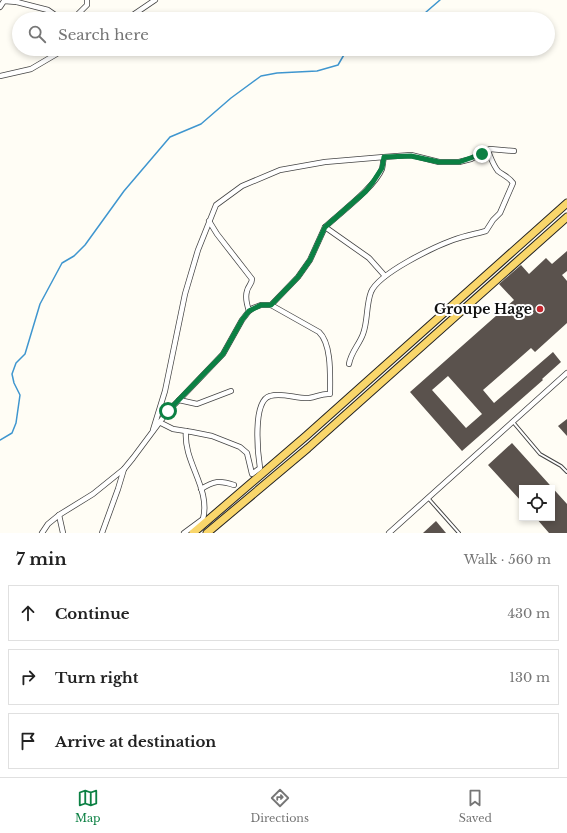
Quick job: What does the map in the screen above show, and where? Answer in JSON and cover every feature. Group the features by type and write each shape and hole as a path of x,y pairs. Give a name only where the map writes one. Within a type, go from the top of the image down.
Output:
{"main road":[{"path":"193,533 306,436 567,203"},
{"path":"207,533 308,448 567,217"}],"street":[{"path":"80,12 87,5 87,0"},
{"path":"0,7 4,2 14,1 51,12"},
{"path":"136,12 152,1"},
{"path":"0,76 31,69 53,56"},
{"path":"153,430 167,383 185,294 198,250 216,205 242,186 280,170 325,162 384,157 411,156 439,162 459,162 471,159 490,149 514,151"},
{"path":"349,364 350,357 363,334 371,292 376,284 385,276 422,254 452,240 486,231 493,220 500,213 513,183 493,165 488,151"},
{"path":"271,305 298,277 310,260 325,227 366,191 373,182 382,168 384,157"},
{"path":"209,221 217,234 252,279 252,282 246,292 246,301 249,311"},
{"path":"325,227 369,258 385,276"},
{"path":"42,533 48,524 59,515 93,494 124,469 134,458 153,430 159,422 168,411 223,354 242,320 249,311 261,305 271,305 318,332 325,339 329,363 330,394 323,393 310,398 271,395 266,397 257,422 260,468 252,474 246,453 240,447 212,436 168,428 159,422"},
{"path":"389,533 567,373"},
{"path":"179,400 197,404 231,391"},
{"path":"184,533 203,519 205,503 185,444 186,431"},
{"path":"102,533 124,469"},
{"path":"201,489 216,482 224,482 234,485"},
{"path":"59,515 63,533"}],"lane":[{"path":"513,421 540,454 561,466 567,472"},
{"path":"428,498 459,533"}],"building":[{"path":"567,251 567,271 562,275 567,281 567,323 535,352 531,348 483,390 494,403 553,352 561,362 542,379 543,380 462,451 410,392 514,300 499,284 521,265 529,274 546,258 552,264","holes":["448,376 482,414 466,428 432,390"]},
{"path":"567,419 567,436 558,426"},
{"path":"512,443 550,485 519,485 519,499 488,465"},
{"path":"555,491 567,504 567,533 549,533 539,521 555,521"},
{"path":"436,521 446,533 423,533"}],"waterway":[{"path":"426,12 440,0"},
{"path":"0,440 12,433 16,423 20,395 14,383 12,374 16,363 25,354 40,304 62,263 74,256 85,245 124,191 170,137 201,124 231,98 261,76 277,73 317,71 338,65 343,56"}],"place":[{"name":"Groupe Hage","path":"540,309"}],"route":[{"path":"168,411 223,354 242,320 249,311 261,305 271,305 298,277 315,251 319,238 325,227 366,191 382,168 384,157 411,156 439,162 459,162 482,154"}]}
